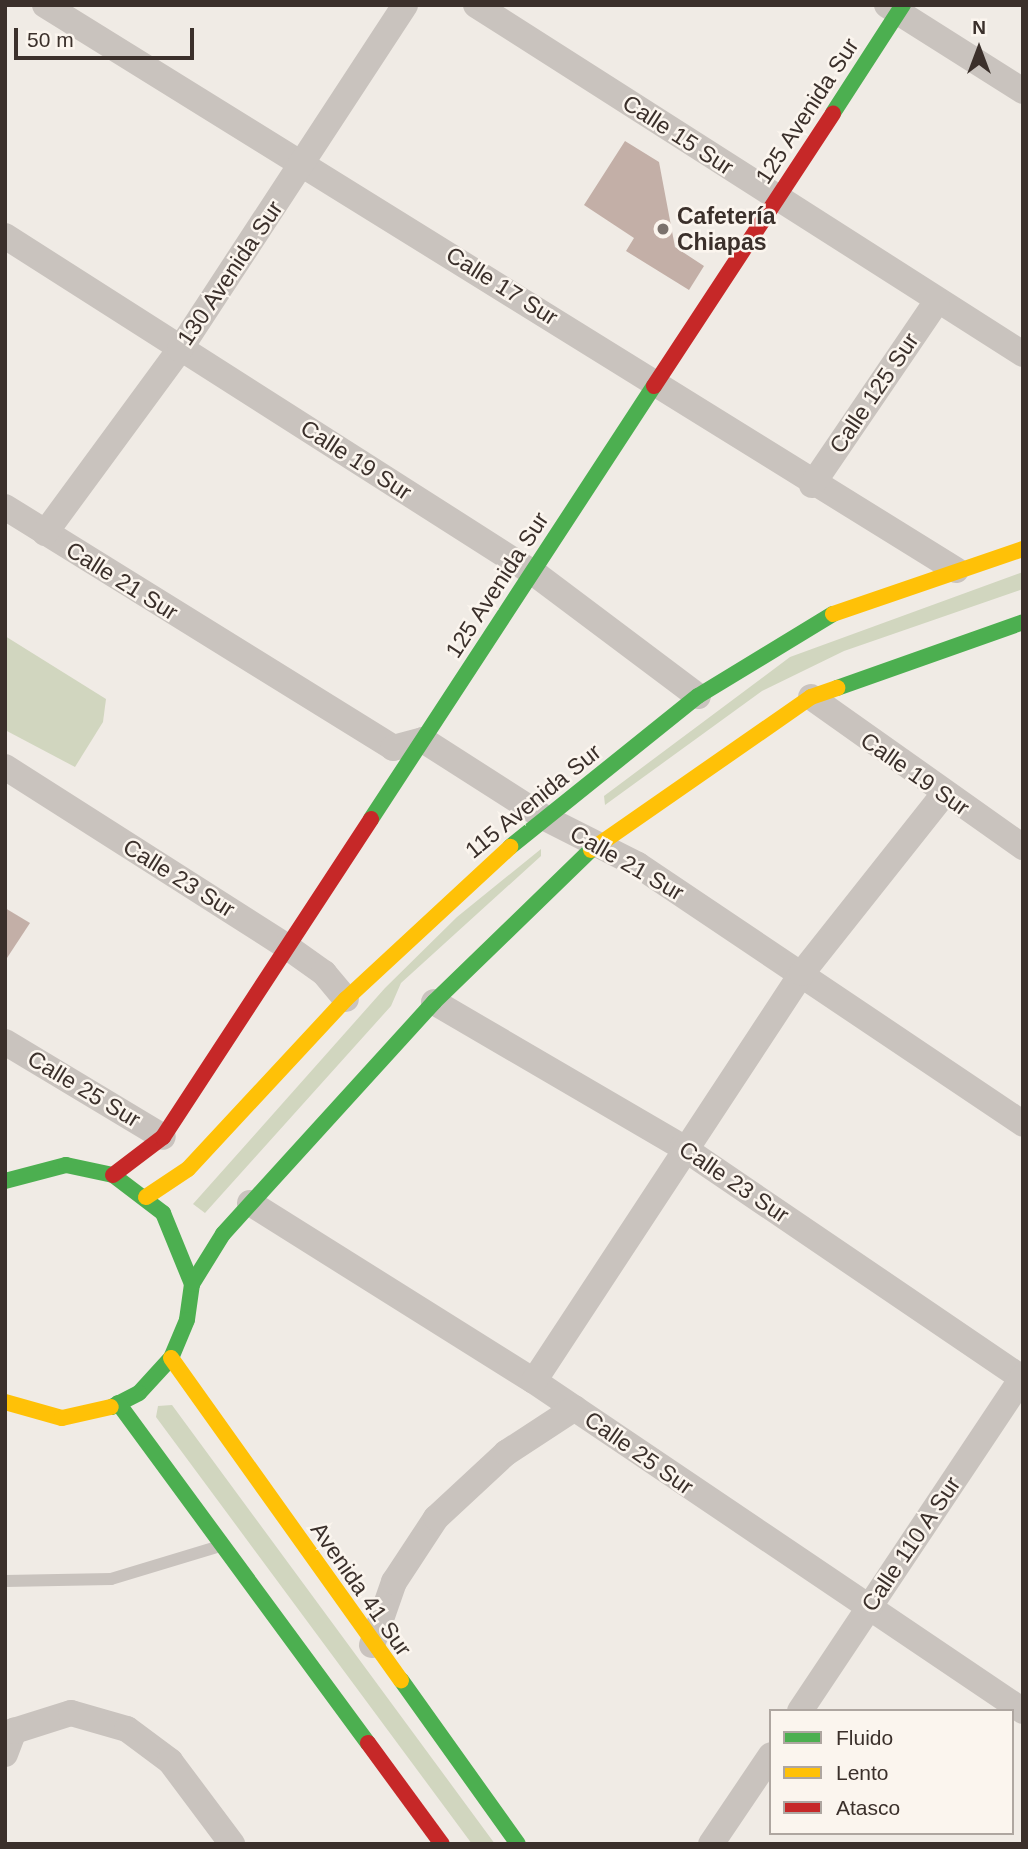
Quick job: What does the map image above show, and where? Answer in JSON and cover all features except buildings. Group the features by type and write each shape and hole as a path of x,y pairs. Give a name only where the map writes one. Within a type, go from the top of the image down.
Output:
{"main road":[{"name":"125 Avenida Sur","path":"113,1175 163,1137 657,384 896,8"},
{"name":"115 Avenida Sur","path":"146,1198 188,1169 346,999 545,818 698,696 821,618 1023,549"},
{"path":"192,1284 250,1203 434,1002 599,842 811,697 1023,622"},
{"path":"5,1181 26,1171 66,1166 113,1175 146,1198 183,1249 192,1284 187,1320 171,1358 139,1393 118,1403 62,1418 5,1402"},
{"name":"Avenida 41 Sur","path":"171,1358 372,1644 518,1844"},
{"path":"118,1403 443,1844"}],"street":[{"name":"Calle 17 Sur","path":"45,5 657,384 812,485 956,570"},
{"name":"130 Avenida Sur","path":"45,533 180,349 405,5"},
{"name":"Calle 15 Sur","path":"476,5 1023,354"},
{"path":"896,8 1023,91"},
{"name":"Calle 19 Sur","path":"5,236 532,572 698,696"},
{"name":"Calle 125 Sur","path":"812,485 937,301"},
{"name":"Calle 21 Sur","path":"5,507 393,748 424,740 545,818 599,842 802,973 1023,1124"},
{"name":"Calle 19 Sur","path":"811,697 943,795 1023,847"},
{"name":"Calle 23 Sur","path":"5,767 286,946 324,973 346,999"},
{"path":"534,1381 682,1147 802,973 943,795"},
{"name":"Calle 23 Sur","path":"434,1002 682,1147 1022,1378"},
{"name":"Calle 25 Sur","path":"5,1042 163,1137"},
{"name":"Calle 25 Sur","path":"250,1203 534,1381 867,1611 1023,1712"},
{"name":"Calle 110 A Sur","path":"801,1709 1022,1378"},
{"path":"372,1644 394,1582 436,1518 506,1453 575,1408"},
{"path":"5,1754 14,1731 71,1713 127,1729 170,1762 232,1844"},
{"path":"711,1844 769,1758"}],"lane":[{"path":"5,1581 111,1579 224,1545"}],"green space":[{"path":"1023,572 1023,589 844,651 762,691 605,805 604,796 790,657"},
{"path":"5,636 106,699 103,722 75,767 5,730"},
{"path":"541,849 541,856 401,983 391,1006 205,1213 193,1204 385,988 457,917"},
{"path":"172,1405 495,1844 472,1844 156,1417 158,1406"}],"traffic: fast":[{"path":"833,113 903,5"},
{"path":"371,819 654,386"},
{"path":"510,847 698,696 833,614"},
{"path":"837,688 1023,622"},
{"path":"192,1284 223,1234 434,1002 591,850"},
{"path":"5,1181 66,1165 113,1175 163,1213 192,1284 187,1320 171,1358 139,1393 111,1407"},
{"path":"118,1403 368,1743"},
{"path":"401,1680 518,1844"}],"traffic: slow":[{"path":"833,614 1023,549"},
{"path":"591,850 811,697 837,688"},
{"path":"146,1197 188,1169 346,999 510,847"},
{"path":"171,1358 401,1680"},
{"path":"5,1402 62,1418 111,1407"}],"traffic: jam":[{"path":"654,386 833,113"},
{"path":"113,1175 163,1137 371,819"},
{"path":"368,1743 442,1844"}],"place":[{"name":"Cafetería Chiapas","path":"663,229"}]}
